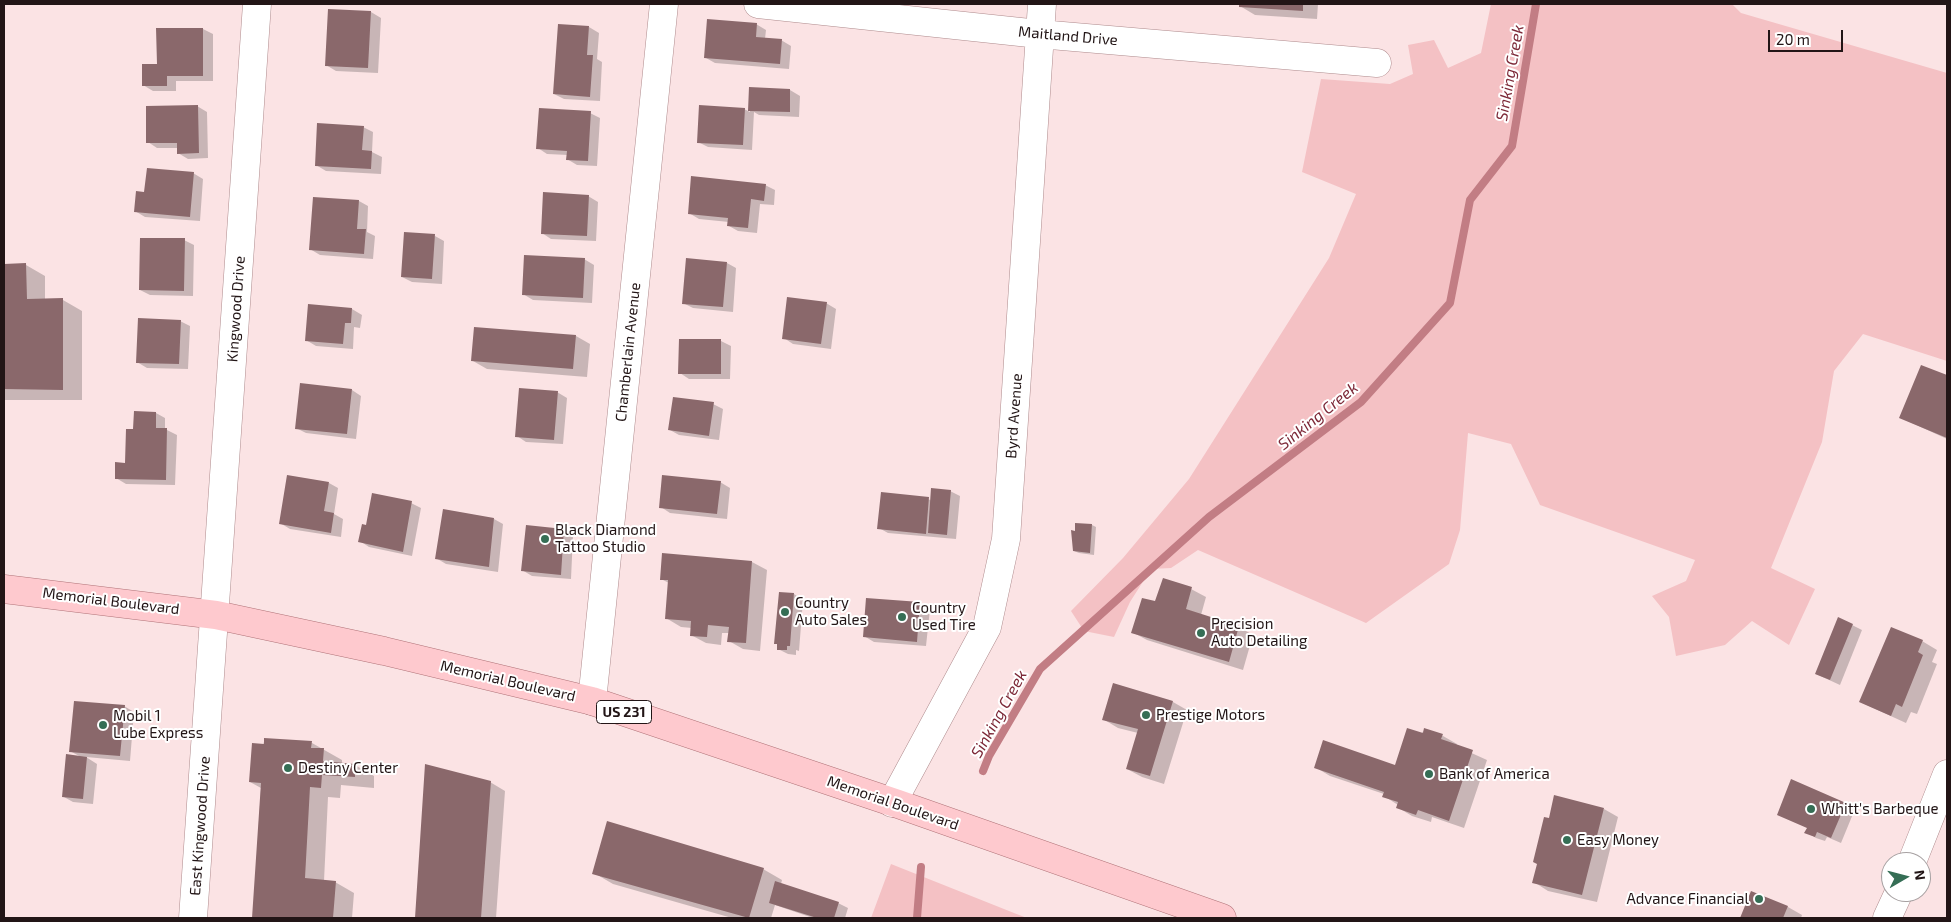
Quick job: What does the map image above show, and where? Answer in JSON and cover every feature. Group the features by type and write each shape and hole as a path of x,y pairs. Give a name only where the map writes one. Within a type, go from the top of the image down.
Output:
{"main road":[{"name":"Memorial Boulevard","path":"4,589 216,615 384,651 592,701 892,802 1222,918"}],"street":[{"name":"Kingwood Drive","path":"216,615 257,4"},
{"name":"Chamberlain Avenue","path":"592,701 664,4"},
{"name":"Maitland Drive","path":"758,4 1039,34 1378,63"},
{"name":"Byrd Avenue","path":"892,802 987,627 1006,540 1042,4"},
{"name":"East Kingwood Drive","path":"193,918 216,615"},
{"path":"1916,852 1947,774"},
{"path":"1887,918 1894,902"}],"shaded area":[{"path":"1491,4 1732,4 1741,13 1947,73 1947,361 1863,334 1834,371 1822,442 1771,568 1815,589 1789,645 1752,621 1725,645 1676,656 1669,617 1652,596 1686,581 1695,560 1540,505 1511,444 1468,433 1460,530 1449,564 1366,623 1198,550 1171,568 1151,569 1130,602 1114,637 1084,631 1071,611 1123,558 1189,479 1329,258 1356,194 1302,172 1321,79 1390,84 1413,74 1408,45 1434,40 1448,68 1481,53"},
{"path":"891,864 1014,913 1027,918 871,918"}],"building":[{"path":"1239,4 1303,4 1303,11 1239,7"},
{"path":"328,9 371,11 368,68 325,66"},
{"path":"707,19 757,23 756,37 782,39 780,64 704,58"},
{"path":"558,24 589,26 587,55 593,55 590,97 553,94"},
{"path":"156,28 203,28 203,76 167,76 167,86 142,86 142,64 157,64"},
{"path":"749,87 790,89 790,112 748,111"},
{"path":"198,105 199,153 177,154 177,143 146,143 146,106"},
{"path":"699,105 745,108 743,145 697,143"},
{"path":"539,108 591,111 588,161 566,160 567,151 536,149"},
{"path":"317,123 364,126 362,150 372,151 371,169 315,166"},
{"path":"147,168 194,172 190,217 134,212 136,191 144,192"},
{"path":"691,176 766,184 764,201 751,199 748,228 727,226 728,218 688,214"},
{"path":"543,192 589,195 587,236 541,234"},
{"path":"313,197 359,200 357,229 366,229 364,254 309,250"},
{"path":"404,232 435,234 432,279 401,277"},
{"path":"140,238 185,238 184,291 139,290"},
{"path":"524,255 585,258 583,298 522,295"},
{"path":"686,258 727,262 723,307 682,304"},
{"path":"26,263 27,299 63,298 63,390 4,389 4,264"},
{"path":"787,297 827,302 821,344 782,339"},
{"path":"308,304 352,308 351,323 345,323 343,344 305,341"},
{"path":"138,318 181,320 179,364 136,363"},
{"path":"474,327 576,335 573,369 471,361"},
{"path":"679,339 721,339 721,374 678,374"},
{"path":"1921,365 1947,375 1947,438 1899,418"},
{"path":"300,383 352,389 347,434 295,429"},
{"path":"519,388 558,391 554,440 515,437"},
{"path":"673,397 714,402 709,436 668,430"},
{"path":"134,411 156,412 156,428 167,428 166,480 115,479 115,462 125,463 126,429 133,429"},
{"path":"287,475 329,482 324,511 334,513 331,533 279,524"},
{"path":"662,475 721,481 717,514 659,508"},
{"path":"931,488 951,490 947,535 928,533"},
{"path":"881,492 929,497 926,534 877,529"},
{"path":"372,493 412,501 403,552 358,542 362,524 366,525"},
{"path":"443,509 494,518 489,567 435,559"},
{"path":"1075,523 1092,524 1090,553 1073,551 1071,530 1075,531"},
{"path":"526,525 564,529 561,575 521,571"},
{"path":"662,553 752,561 746,643 727,642 729,627 708,625 707,637 690,636 691,621 665,619 668,580 660,580"},
{"path":"1163,578 1192,587 1186,609 1239,626 1229,662 1131,633 1142,598 1155,601"},
{"path":"779,592 794,593 790,646 787,646 787,650 777,650 777,644 774,644"},
{"path":"866,598 920,602 917,642 863,637"},
{"path":"1838,617 1853,624 1830,680 1815,674"},
{"path":"1891,627 1923,640 1918,652 1923,655 1902,707 1896,704 1891,716 1859,702"},
{"path":"1113,683 1173,701 1150,776 1126,769 1138,729 1102,720"},
{"path":"74,701 125,705 120,756 69,752"},
{"path":"1407,728 1423,733 1424,728 1443,734 1441,739 1473,750 1449,821 1418,810 1416,815 1396,808 1398,802 1382,797 1384,792 1314,768 1323,740 1395,765"},
{"path":"264,738 312,741 311,748 324,748 323,761 355,764 355,777 322,775 321,788 310,787 305,878 336,881 333,918 252,918 261,783 249,782 252,743 264,744"},
{"path":"66,754 87,757 83,799 62,797"},
{"path":"425,764 491,781 481,918 415,918"},
{"name":"Whitt's Barbeque","path":"1791,779 1846,803 1831,838 1817,832 1815,837 1804,833 1807,828 1777,815"},
{"name":"Easy Money","path":"1554,795 1604,808 1582,895 1532,883 1537,864 1533,862 1544,817 1549,818"},
{"path":"607,821 764,868 749,918 592,874"},
{"path":"775,881 839,902 834,918 817,918 769,903"},
{"name":"Advance Financial","path":"1751,891 1788,906 1783,918 1740,918"}],"waterway":[{"name":"Sinking Creek","path":"983,771 989,756 1040,669 1209,517 1361,402 1450,303 1470,200 1512,146 1536,4"},
{"path":"917,918 921,867"}],"place":[{"name":"Black Diamond Tattoo Studio","path":"545,539"},
{"name":"Country Auto Sales","path":"785,612"},
{"name":"Country Used Tire","path":"902,617"},
{"name":"Precision Auto Detailing","path":"1201,633"},
{"name":"Prestige Motors","path":"1146,715"},
{"name":"Mobil 1 Lube Express","path":"103,725"},
{"name":"Destiny Center","path":"288,768"},
{"name":"Bank of America","path":"1429,774"},
{"name":"Whitt's Barbeque","path":"1811,809"},
{"name":"Easy Money","path":"1567,840"},
{"name":"Advance Financial","path":"1759,899"}]}
